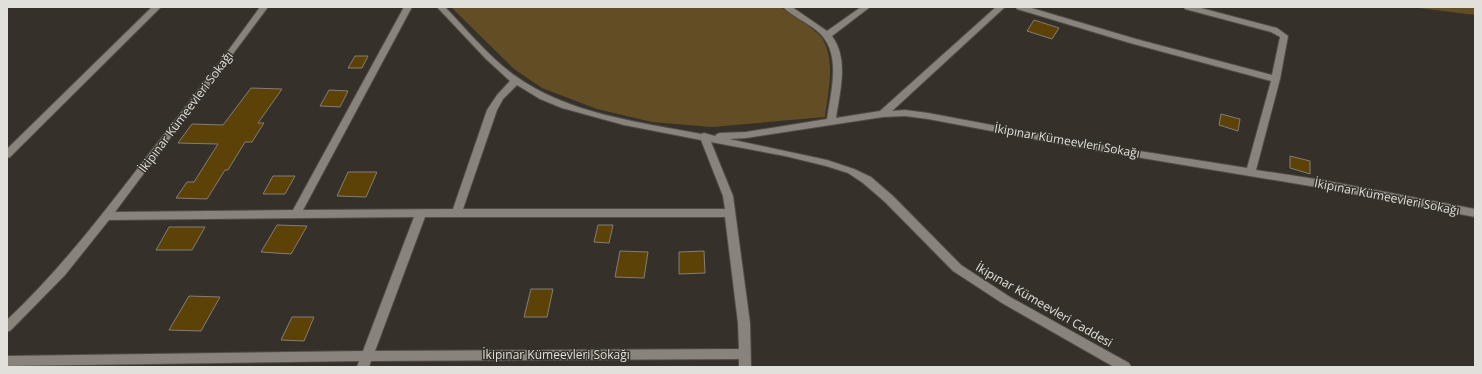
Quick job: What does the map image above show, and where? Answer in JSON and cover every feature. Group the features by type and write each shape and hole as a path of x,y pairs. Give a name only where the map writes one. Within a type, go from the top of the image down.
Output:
{"street":[{"path":"7,155 157,7"},
{"name":"İkipınar Kümeevleri Sokağı","path":"7,327 51,281 107,216 208,85 264,7"},
{"path":"296,214 408,7"},
{"path":"441,7 497,65 516,80 543,97 593,115 652,128 704,136 728,196 744,323 745,367"},
{"path":"787,7 827,35 830,39 837,59 838,71 831,122"},
{"path":"827,35 866,7"},
{"path":"883,114 1001,7"},
{"path":"1020,7 1133,41 1276,79"},
{"path":"1188,7 1274,30 1284,36 1276,79 1251,172"},
{"path":"456,213 492,110 500,97 516,80"},
{"name":"İkipınar Kümeevleri Sokağı","path":"704,136 746,135 883,114 905,113 928,116 1068,143 1251,172 1475,213"},
{"name":"İkipınar Kümeevleri Caddesi","path":"704,136 785,153 827,164 851,172 867,180 889,199 957,268 1006,300 1125,367"},
{"path":"107,216 421,213 730,213"},
{"path":"365,361 421,213"},
{"name":"İkipınar Kümeevleri Sokağı","path":"7,361 365,361 745,354"}],"shaded area":[{"path":"451,7 780,7 815,31 822,38 826,47 829,57 830,77 825,117 712,127 652,122 597,109 542,88 514,69"},
{"path":"1411,7 1475,7 1475,15"}],"building":[{"path":"1034,20 1059,28 1052,39 1027,31"},
{"path":"355,56 368,56 362,68 348,68"},
{"path":"251,88 282,89 258,123 264,123 252,142 245,142 228,170 225,170 207,199 176,198 187,182 194,182 218,144 178,143 192,124 223,125"},
{"path":"329,90 348,91 340,107 320,106"},
{"path":"1221,114 1240,119 1238,131 1219,125"},
{"path":"1290,156 1310,161 1310,174 1290,168"},
{"path":"348,172 377,172 366,197 337,196"},
{"path":"273,176 295,176 285,194 263,194"},
{"path":"277,225 307,226 291,254 261,252"},
{"path":"598,225 613,225 609,243 594,242"},
{"path":"169,227 205,227 192,250 156,250"},
{"path":"620,251 648,252 644,278 615,277"},
{"path":"704,251 705,273 679,274 679,252"},
{"path":"531,289 553,289 547,317 524,317"},
{"path":"189,296 220,297 201,331 169,330"},
{"path":"292,317 314,317 304,341 281,340"}]}
